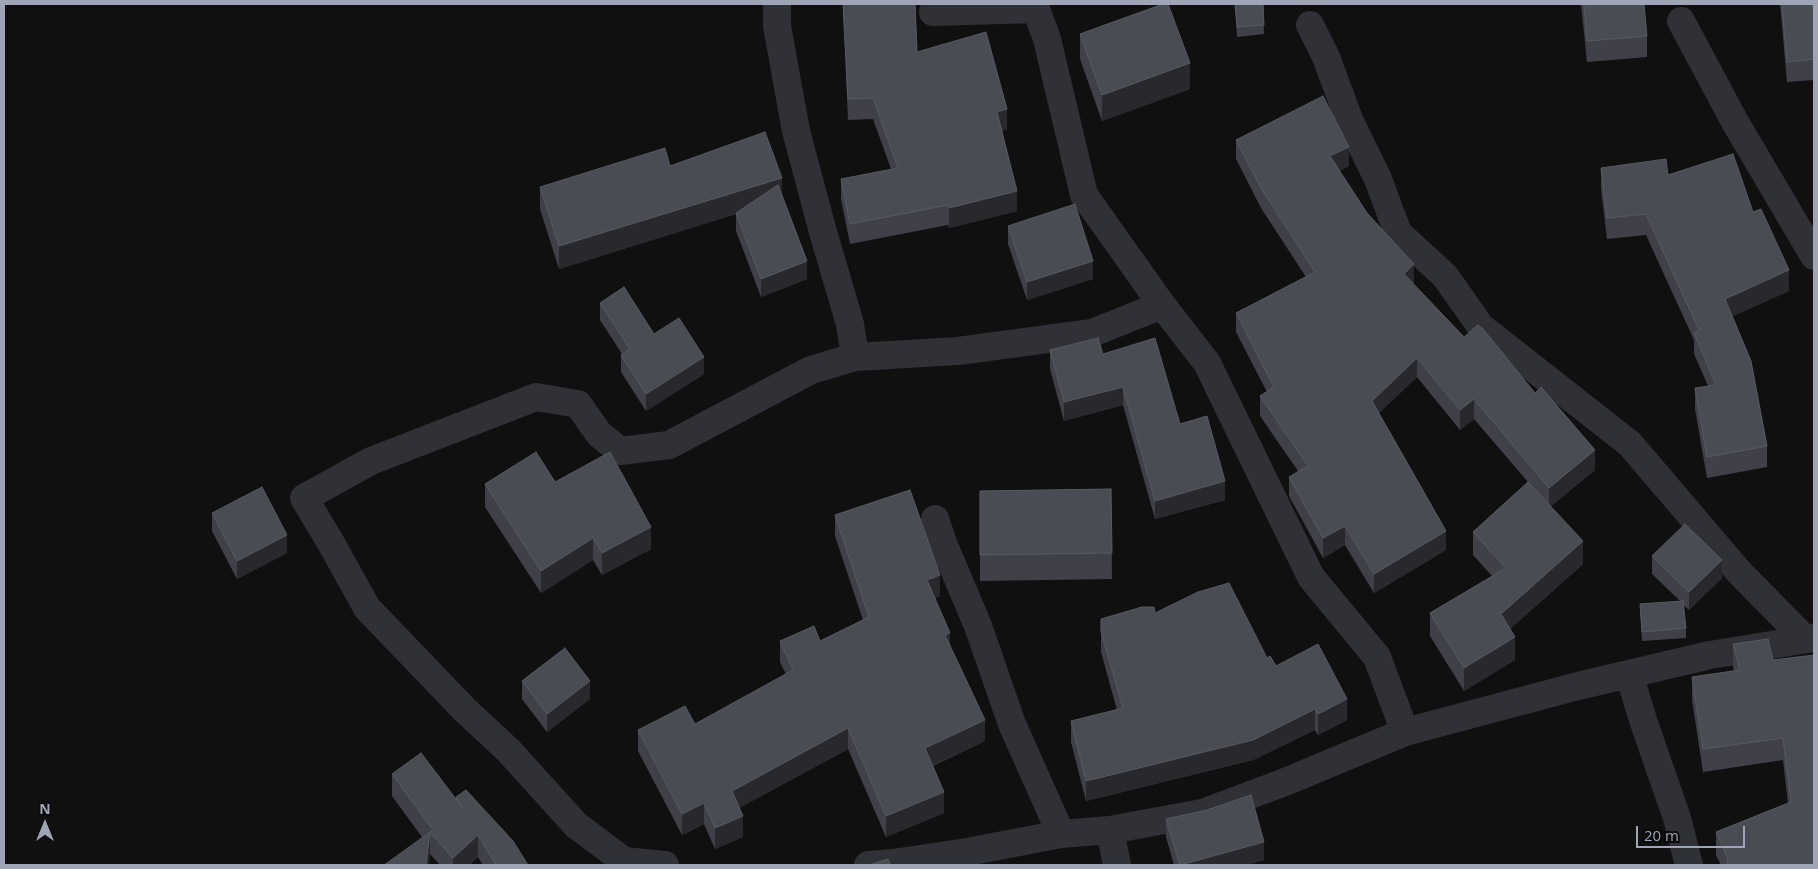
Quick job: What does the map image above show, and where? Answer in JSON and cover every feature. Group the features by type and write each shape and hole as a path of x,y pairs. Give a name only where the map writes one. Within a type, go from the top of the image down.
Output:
{"street":[{"path":"777,4 777,26 796,131 850,324 855,357"},
{"path":"933,12 1036,9 1047,39 1084,194 1162,305 1207,363 1311,577 1377,657 1405,732"},
{"path":"1680,21 1735,122 1814,256"},
{"path":"1310,25 1326,57 1350,122 1378,179 1398,233 1445,276 1481,327 1630,444 1739,572 1810,639"},
{"path":"664,865 624,861 576,825 509,751 464,709 366,608 304,498 371,461 536,397 578,404 599,434 620,451 669,445 811,370 855,357 958,351 1092,333 1162,305"},
{"path":"935,519 943,543 978,626 1012,724 1061,834"},
{"path":"868,865 971,858 1061,834 1110,830 1202,813 1285,782 1405,732 1710,655 1810,639"},
{"path":"1629,674 1677,818 1690,865"},
{"path":"1110,830 1117,865"}],"building":[{"path":"843,4 915,4 917,52 986,32 1007,109 997,112 1017,191 949,208 948,205 850,224 841,179 898,168 873,98 848,99"},
{"path":"1163,4 1168,4 1190,63 1102,95 1080,34"},
{"path":"1235,4 1263,4 1264,25 1237,27"},
{"path":"1584,4 1644,4 1647,36 1587,41"},
{"path":"1782,4 1814,4 1814,59 1787,62"},
{"path":"1323,96 1349,147 1330,156 1367,213 1414,264 1404,274 1464,337 1478,325 1483,329 1535,393 1541,387 1595,450 1549,488 1474,399 1460,410 1417,358 1372,401 1446,531 1374,574 1345,526 1323,538 1289,477 1308,466 1260,396 1274,387 1236,313 1315,272 1261,188 1236,140"},
{"path":"765,132 782,178 559,246 540,187 665,148 670,166"},
{"path":"1733,154 1753,212 1761,209 1789,270 1725,299 1751,361 1767,446 1707,457 1695,388 1716,385 1694,333 1699,330 1646,214 1607,218 1601,168 1666,159 1668,175"},
{"path":"778,185 807,261 761,279 736,213"},
{"path":"1075,204 1093,261 1027,282 1008,226"},
{"path":"624,287 654,334 679,318 704,357 646,394 621,355 630,349 600,303"},
{"path":"1098,338 1103,354 1155,338 1180,424 1207,416 1225,481 1155,501 1123,387 1064,402 1050,350"},
{"path":"536,452 555,482 610,452 651,527 602,553 593,538 541,571 485,484"},
{"path":"1528,482 1583,541 1501,614 1515,637 1464,668 1430,613 1506,568 1473,532"},
{"path":"262,487 287,535 237,561 212,513"},
{"path":"1111,489 1112,553 980,555 980,491"},
{"path":"910,490 940,575 927,580 950,633 945,635 985,720 925,748 944,792 886,816 848,728 732,791 743,816 715,828 704,803 682,814 638,730 685,706 695,724 793,670 780,641 814,626 820,641 869,617 835,515"},
{"path":"1685,524 1722,560 1689,592 1652,556"},
{"path":"1229,583 1267,658 1270,656 1276,666 1318,644 1347,699 1318,714 1315,709 1253,740 1086,781 1071,721 1123,708 1101,631 1101,619 1142,607 1154,607 1155,613 1198,592"},
{"path":"1683,601 1686,628 1642,632 1640,604"},
{"path":"1768,639 1773,660 1814,655 1814,865 1728,865 1728,859 1716,832 1791,802 1783,738 1703,749 1692,677 1740,670 1733,644"},
{"path":"565,648 590,681 547,714 522,681"},
{"path":"421,753 462,807 456,797 466,790 513,841 528,865 496,865 478,835 453,858 430,832 433,830 392,774"},
{"path":"1251,795 1264,842 1180,865 1166,819 1207,810"},
{"path":"430,832 426,865 384,865"},
{"path":"888,859 890,865 869,865"}]}
